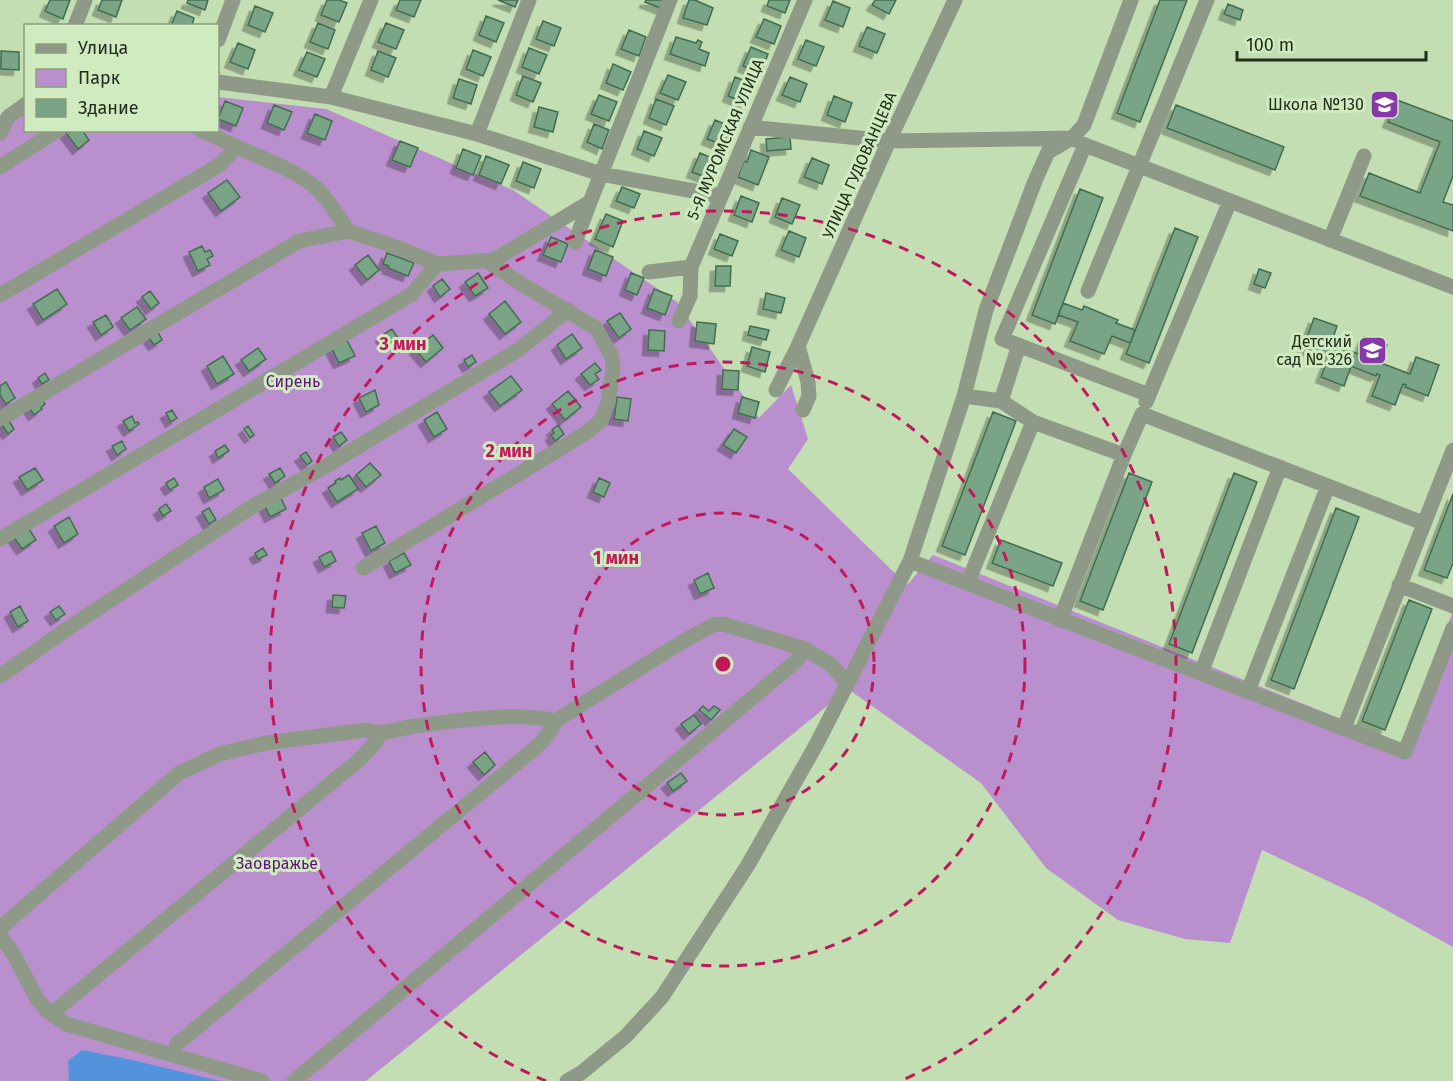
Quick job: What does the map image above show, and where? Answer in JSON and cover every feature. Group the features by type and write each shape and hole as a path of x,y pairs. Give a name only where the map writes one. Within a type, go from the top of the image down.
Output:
{"street":[{"path":"76,24 85,0"},
{"path":"219,37 233,0"},
{"path":"331,97 371,0"},
{"path":"477,134 530,0"},
{"path":"575,242 670,0"},
{"name":"5-Я МУРОМСКАЯ УЛИЦА","path":"679,321 690,296 691,267 805,0"},
{"name":"УЛИЦА ГУДОВАНЦЕВА","path":"776,390 956,0"},
{"path":"1131,0 1079,142 1002,339 1149,395"},
{"path":"1088,291 1208,0"},
{"path":"219,82 331,97 477,134 601,174 721,196"},
{"path":"0,133 8,117 24,105"},
{"path":"750,127 889,141 1079,142 1453,287"},
{"path":"0,167 55,132"},
{"path":"205,132 278,164 310,183 333,208 348,231"},
{"path":"567,1081 582,1073 626,1036 662,997 748,865 816,745 909,561 964,396 986,310 1035,181 1048,152 1079,142"},
{"path":"0,295 218,166 237,147"},
{"path":"1330,240 1364,156"},
{"path":"1060,620 1124,455 1230,201"},
{"path":"0,419 299,241 348,231 396,247 436,264 487,261 494,260 590,202"},
{"path":"363,568 586,434 602,420 608,403 613,369 612,357 596,328 487,261"},
{"path":"0,540 412,294 436,264"},
{"path":"649,272 691,267"},
{"path":"0,676 250,508 331,463 518,350 568,310"},
{"path":"1001,401 1019,345"},
{"path":"798,346 810,396 803,410"},
{"path":"964,396 1001,401 1033,422 1124,455"},
{"path":"1142,414 1423,523"},
{"path":"968,582 1033,422"},
{"path":"1344,728 1453,450"},
{"path":"1201,673 1281,467"},
{"path":"1248,692 1328,486"},
{"path":"909,561 1405,752 1453,628"},
{"path":"1399,585 1453,606"},
{"path":"173,1055 177,1044 541,743 555,721 682,642 713,625 723,624 805,649 830,664 846,682"},
{"path":"294,1081 795,662 805,649"},
{"path":"0,928 178,774 219,754 266,743 365,730 379,734 412,726 496,718 545,718 555,721"},
{"path":"51,1014 360,759 376,742 379,734"},
{"path":"0,935 14,955 38,999 51,1014 66,1024 262,1081"}],"green space":[{"path":"219,97 326,109 513,190 677,302 759,418 791,385 808,439 788,469 907,585 933,555 1401,743 1453,611 1453,947 1368,900 1262,850 1230,943 1185,939 1118,920 1046,868 981,783 848,689 366,1081 0,1081 0,122 24,107 24,132 219,132"}],"water":[{"path":"82,1050 220,1081 69,1081 68,1061"}],"building":[{"path":"50,0 70,0 63,19 45,11"},
{"path":"102,0 122,0 116,17 98,10"},
{"path":"188,0 208,0 205,10 187,3"},
{"path":"327,0 347,3 339,22 321,15"},
{"path":"400,0 421,0 414,17 396,10"},
{"path":"498,0 518,0 515,7"},
{"path":"646,0 666,0 663,9 645,2"},
{"path":"689,0 695,0 713,8 707,25 683,18"},
{"path":"769,0 790,0 785,13 767,6"},
{"path":"875,0 896,0 889,14 872,5"},
{"path":"1160,0 1187,0 1140,122 1117,113"},
{"path":"833,1 850,8 843,27 825,20"},
{"path":"1228,4 1243,10 1240,20 1224,14"},
{"path":"255,6 273,13 265,32 248,25"},
{"path":"177,11 194,18 192,24 172,24"},
{"path":"486,16 504,23 496,42 479,35"},
{"path":"764,19 781,26 774,44 756,37"},
{"path":"543,21 561,28 554,46 536,39"},
{"path":"318,23 335,30 328,49 310,42"},
{"path":"386,23 404,30 396,49 378,42"},
{"path":"867,27 885,34 877,53 859,46"},
{"path":"629,30 646,37 639,56 621,49"},
{"path":"676,37 696,43 698,40 702,42 699,49 709,53 705,66 670,54"},
{"path":"806,40 824,47 816,66 798,59"},
{"path":"238,43 255,50 248,69 230,62"},
{"path":"751,47 768,54 761,73 743,66"},
{"path":"529,48 547,55 539,74 522,67"},
{"path":"473,50 491,57 483,76 466,69"},
{"path":"1,51 19,52 19,70 1,69"},
{"path":"378,51 396,58 388,77 371,70"},
{"path":"307,52 325,59 317,77 299,70"},
{"path":"613,64 631,72 623,90 606,83"},
{"path":"668,75 686,82 678,100 660,93"},
{"path":"523,76 541,83 533,102 516,95"},
{"path":"735,77 753,84 745,103 728,96"},
{"path":"790,77 807,84 800,102 782,95"},
{"path":"459,79 477,85 471,104 453,98"},
{"path":"599,95 617,102 609,121 591,114"},
{"path":"834,96 852,103 845,122 827,115"},
{"path":"656,99 674,106 666,125 649,118"},
{"path":"1397,100 1453,121 1453,176 1443,202 1453,205 1453,231 1360,196 1369,173 1420,193 1440,142 1388,122"},
{"path":"225,101 243,108 236,126 219,119"},
{"path":"274,105 292,112 284,130 267,123"},
{"path":"1176,105 1284,147 1275,170 1167,128"},
{"path":"539,107 558,112 553,132 534,127"},
{"path":"315,114 332,121 325,140 307,133"},
{"path":"715,120 732,127 725,146 707,139"},
{"path":"594,124 609,130 602,149 587,142"},
{"path":"644,131 662,138 654,156 637,149"},
{"path":"83,132 89,140 78,149 66,133"},
{"path":"790,137 791,149 767,151 766,139"},
{"path":"400,141 418,148 410,167 392,160"},
{"path":"463,149 481,156 473,175 456,168"},
{"path":"751,150 769,157 758,185 738,177"},
{"path":"700,153 717,160 710,179 692,172"},
{"path":"486,156 509,165 501,184 479,175"},
{"path":"812,158 829,165 822,184 804,177"},
{"path":"523,162 541,169 534,188 516,181"},
{"path":"227,180 240,197 221,211 208,193"},
{"path":"622,187 640,194 634,208 616,201"},
{"path":"1080,189 1103,198 1055,324 1032,315"},
{"path":"741,196 759,203 752,222 734,215"},
{"path":"782,198 800,205 792,224 775,217"},
{"path":"606,214 623,221 613,247 595,239"},
{"path":"1175,228 1198,237 1149,363 1126,354"},
{"path":"789,231 806,238 799,257 781,250"},
{"path":"720,234 738,241 732,256 714,249"},
{"path":"551,237 568,244 561,262 543,255"},
{"path":"202,246 205,252 210,250 213,256 207,259 210,265 198,271 189,252"},
{"path":"595,250 613,257 606,276 588,269"},
{"path":"387,253 414,263 408,276 383,264"},
{"path":"368,255 379,270 367,280 355,265"},
{"path":"716,266 731,266 730,286 715,286"},
{"path":"1259,269 1271,273 1265,288 1254,284"},
{"path":"478,273 488,288 475,296 465,282"},
{"path":"631,273 644,278 637,295 625,290"},
{"path":"442,279 450,289 440,297 433,286"},
{"path":"57,289 67,304 43,320 33,304"},
{"path":"654,289 672,296 665,315 647,308"},
{"path":"150,291 159,303 151,309 142,297"},
{"path":"766,293 785,298 781,313 763,309"},
{"path":"505,301 521,322 505,334 489,314"},
{"path":"1063,303 1082,310 1084,306 1118,320 1116,323 1135,330 1130,343 1112,336 1104,354 1070,341 1078,322 1058,315"},
{"path":"137,307 146,319 130,330 121,318"},
{"path":"620,313 631,329 619,338 607,321"},
{"path":"106,315 113,327 101,335 93,322"},
{"path":"1314,318 1337,326 1331,344 1358,354 1364,337 1387,345 1381,363 1410,374 1416,357 1439,365 1428,396 1405,387 1406,385 1403,384 1395,405 1372,396 1380,375 1376,376 1353,367 1352,364 1344,386 1321,377 1329,356 1326,355 1326,357 1303,348"},
{"path":"697,322 716,324 714,344 695,341"},
{"path":"750,326 769,330 766,340 748,335"},
{"path":"392,329 398,338 387,345 381,336"},
{"path":"649,330 665,331 664,351 648,350"},
{"path":"158,332 162,340 154,345 149,338"},
{"path":"572,334 582,348 566,359 557,345"},
{"path":"433,335 443,348 426,362 415,349"},
{"path":"347,340 355,356 339,363 331,347"},
{"path":"752,347 770,352 765,372 747,366"},
{"path":"258,348 266,359 249,371 241,360"},
{"path":"472,355 476,362 468,367 464,360"},
{"path":"223,356 234,374 217,384 207,366"},
{"path":"595,363 601,370 595,374 599,379 590,385 581,374"},
{"path":"723,370 739,371 738,390 722,389"},
{"path":"45,373 49,380 42,384 38,378"},
{"path":"511,376 522,390 500,406 489,392"},
{"path":"6,382 15,398 6,404 0,395 0,386"},
{"path":"375,390 379,405 366,412 359,398"},
{"path":"568,391 581,407 565,420 552,404"},
{"path":"617,397 631,399 628,421 614,419"},
{"path":"742,397 759,402 755,418 738,413"},
{"path":"41,398 45,404 34,415 28,406"},
{"path":"172,410 177,418 171,422 166,413"},
{"path":"437,412 447,429 434,437 424,420"},
{"path":"993,412 1016,421 965,555 942,546"},
{"path":"6,416 14,429 8,434 0,422"},
{"path":"132,416 135,423 139,424 129,431 123,421"},
{"path":"558,425 564,434 555,441 551,435 554,433 552,430"},
{"path":"248,426 254,435 250,438 244,429"},
{"path":"734,429 747,437 736,453 723,445"},
{"path":"341,432 347,440 339,446 333,437"},
{"path":"122,441 126,449 117,455 112,446"},
{"path":"225,445 229,451 218,458 215,451"},
{"path":"306,452 312,461 307,465 300,456"},
{"path":"370,463 381,475 366,487 356,475"},
{"path":"35,468 43,480 27,490 19,477"},
{"path":"280,468 285,476 275,483 269,474"},
{"path":"1129,473 1152,482 1103,610 1080,601"},
{"path":"1234,473 1257,482 1192,653 1169,644"},
{"path":"349,475 358,489 337,502 328,488 336,483 335,481"},
{"path":"174,478 178,485 170,490 166,483"},
{"path":"599,478 610,483 604,497 593,492"},
{"path":"218,479 224,490 209,498 204,487"},
{"path":"1453,494 1453,563 1447,578 1424,570"},
{"path":"280,496 286,509 270,517 264,504"},
{"path":"166,504 171,511 163,516 159,509"},
{"path":"209,508 216,520 209,524 202,512"},
{"path":"1336,508 1359,517 1294,689 1271,680"},
{"path":"69,517 78,534 64,543 54,526"},
{"path":"27,526 36,540 22,549 13,536"},
{"path":"376,526 385,543 371,551 362,533"},
{"path":"1001,540 1062,563 1053,586 992,563"},
{"path":"263,548 267,555 258,559 255,553"},
{"path":"331,551 336,561 324,567 319,557"},
{"path":"404,553 411,565 395,573 389,561"},
{"path":"708,573 714,588 700,594 694,580"},
{"path":"333,595 346,596 344,608 332,607"},
{"path":"1409,600 1432,609 1385,730 1362,721"},
{"path":"20,606 28,621 18,627 10,612"},
{"path":"59,606 65,614 56,620 50,612"},
{"path":"703,706 709,711 714,706 720,710 711,720 699,710"},
{"path":"694,715 701,724 689,734 681,724"},
{"path":"485,752 495,765 484,775 473,762"},
{"path":"681,773 687,781 673,791 667,783"}],"place":[{"name":"Школа №130","path":"1385,104"},
{"name":"Детский сад № 326","path":"1373,350"}],"park label":[{"name":"Сирень","path":"293,381"},
{"name":"Заовражье","path":"277,863"}]}
